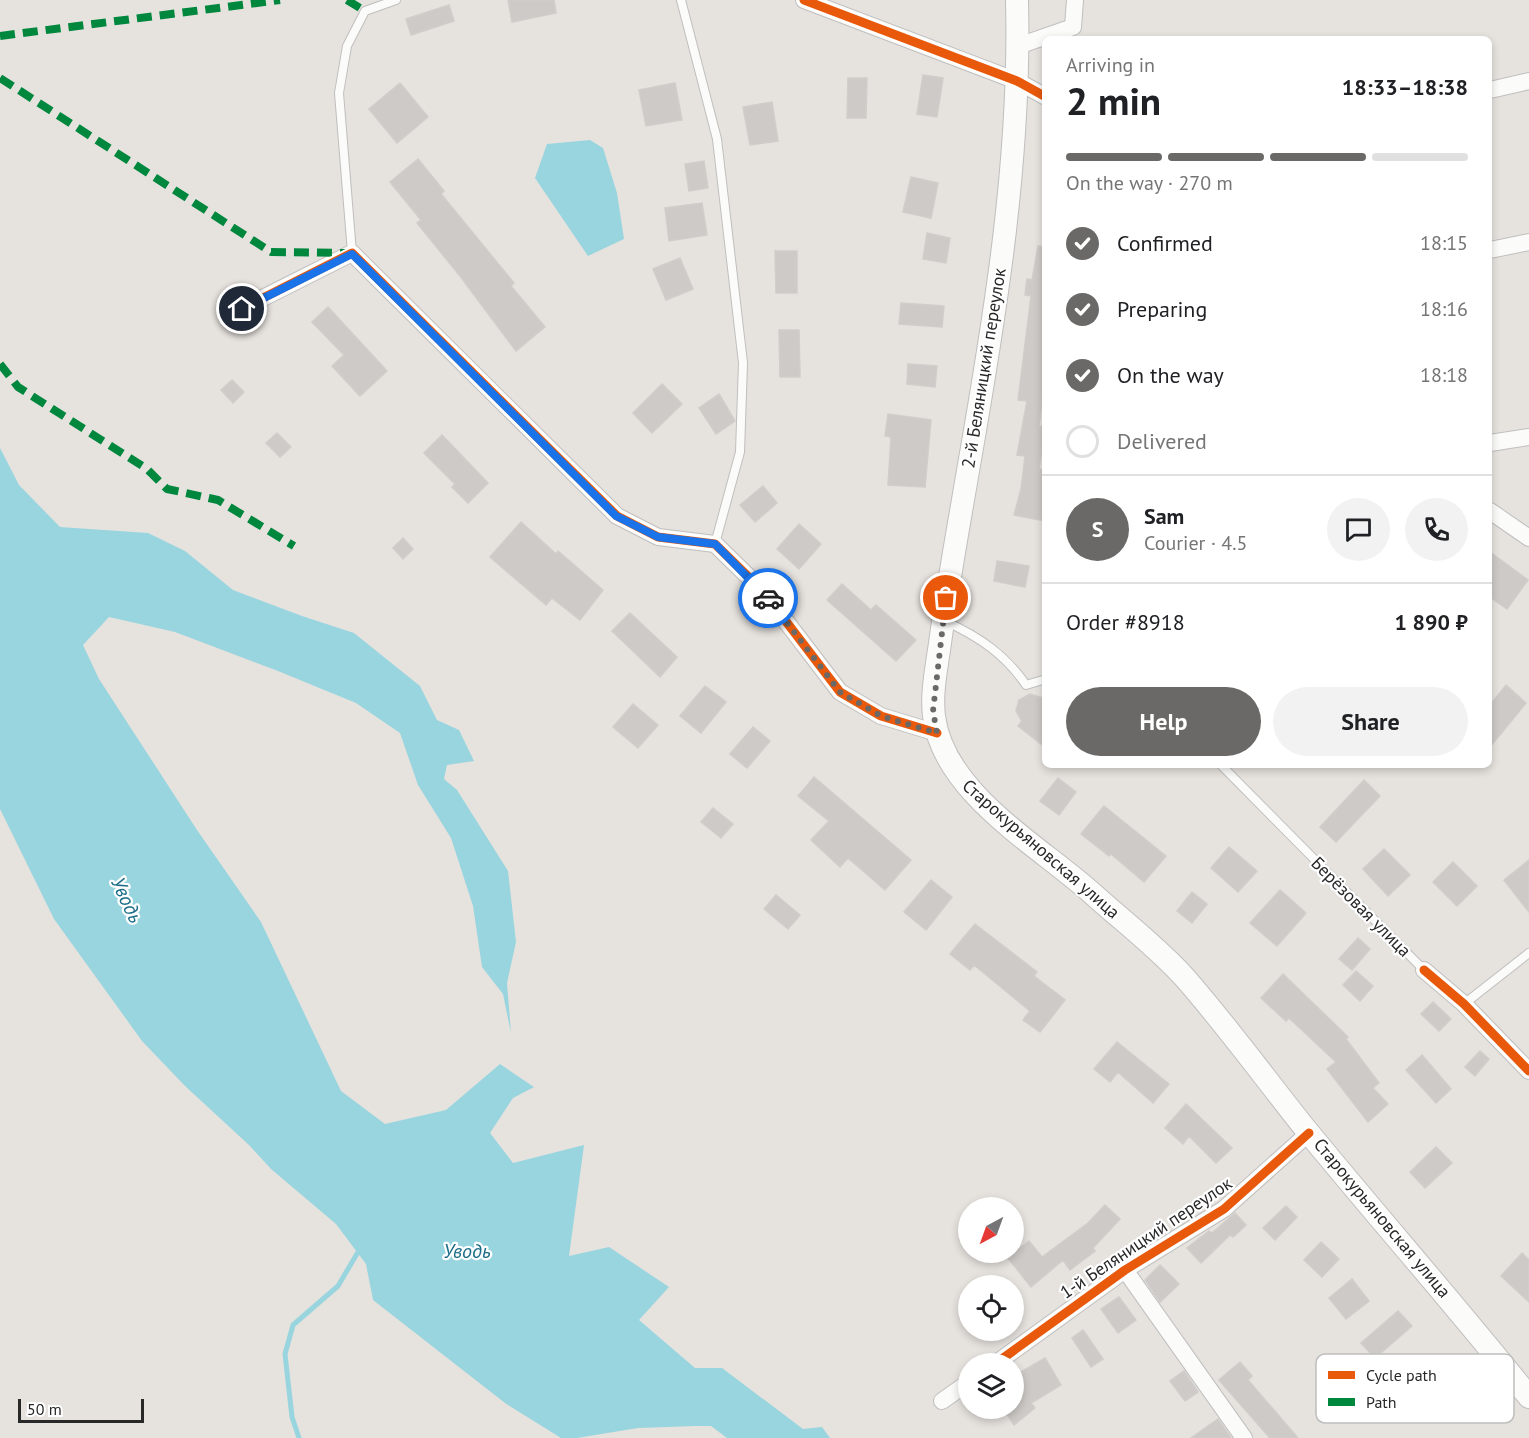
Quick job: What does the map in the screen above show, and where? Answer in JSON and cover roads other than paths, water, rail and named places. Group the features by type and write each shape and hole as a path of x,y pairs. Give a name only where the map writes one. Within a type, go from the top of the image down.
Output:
{"main road":[{"name":"2-й Беляницкий переулок","path":"937,733 933,711 943,620 986,370 1013,166 1018,46 1017,0"},
{"name":"Старокурьяновская улица","path":"937,733 944,754 956,775 979,798 1091,892 1183,975 1309,1133 1495,1354"},
{"name":"Старокурьяновская улица","path":"1514,1377 1529,1396"}],"street":[{"path":"804,0 1017,81 1042,95"},
{"path":"1046,36 1072,27 1075,0"},
{"path":"1018,46 1042,38"},
{"path":"1492,90 1529,81"},
{"path":"1492,250 1529,242"},
{"path":"242,309 352,254 616,516 658,537 715,544 762,590 840,692 881,716 937,733"},
{"path":"1492,443 1529,437"},
{"path":"1492,512 1529,538"},
{"name":"Берёзовая улица","path":"1424,970 1464,1004 1529,1071"},
{"name":"1-й Беляницкий переулок","path":"1010,1353 1125,1270 1224,1209 1309,1133"},
{"path":"1125,1270 1245,1438"},
{"path":"942,1401 958,1390"}],"lane":[{"path":"352,254 339,93 343,69 348,46 365,11 396,0"},
{"path":"681,0 717,139 744,363 740,452 715,544"},
{"path":"943,620 977,636 994,648 1017,671 1026,685 1042,680"},
{"name":"Берёзовая улица","path":"1224,768 1424,970"},
{"path":"1464,1004 1529,953"}],"water":[{"path":"590,140 603,148 617,193 624,239 588,256 535,178 547,144"},
{"name":"Уводь","path":"0,448 19,485 60,527 148,533 185,551 233,590 354,633 420,686 437,720 459,730 474,761 447,765 444,779 457,790 508,871 516,942 507,983 511,1033 503,994 482,967 473,906 451,838 418,785 400,733 356,703 175,632 109,617 83,645 99,679 197,830 261,922 341,1091 385,1124 446,1110 500,1064 534,1087 513,1098 490,1133 513,1163 584,1145 569,1256 609,1247 669,1287 639,1320 695,1368 722,1368 803,1429 822,1427 830,1438 756,1438 735,1426 695,1426 638,1428 577,1438 561,1438 505,1403 373,1300 366,1264 336,1224 271,1169 142,1041 54,919 0,809"}],"waterway":[{"path":"299,1438 292,1417 285,1354 293,1325 338,1286 361,1247"},
{"name":"Уводь","path":"704,1402 752,1438"}]}
